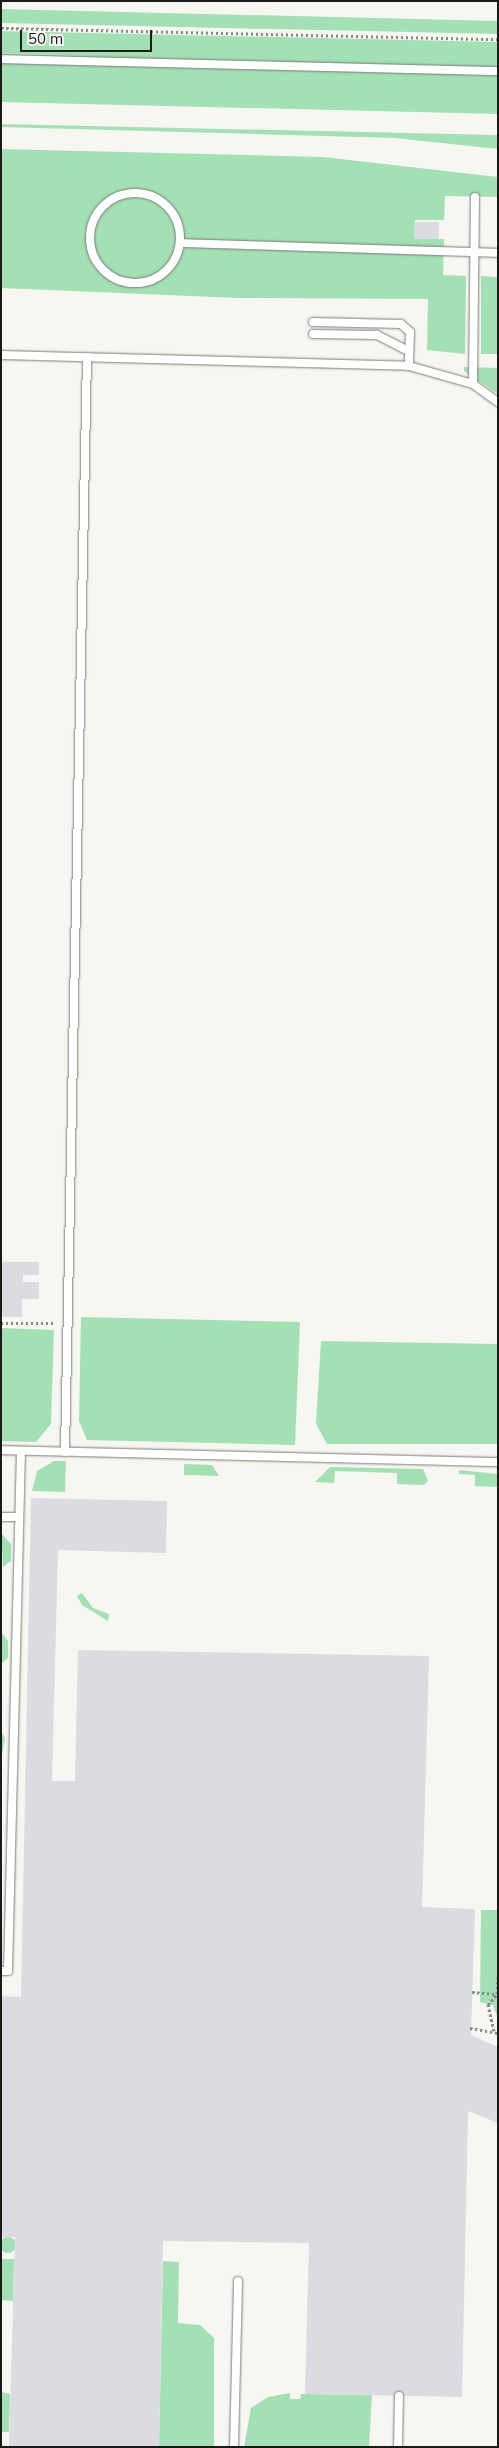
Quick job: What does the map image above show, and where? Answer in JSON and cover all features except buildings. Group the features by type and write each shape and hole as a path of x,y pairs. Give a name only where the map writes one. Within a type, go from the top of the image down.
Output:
{"lane":[{"path":"1,59 498,71"},
{"path":"138,193 170,209 180,244 170,266 138,283 104,271 90,238 104,205 138,193"},
{"path":"473,384 475,197"},
{"path":"180,244 498,253"},
{"path":"313,322 401,324 410,332 409,366"},
{"path":"313,334 377,336 410,351"},
{"path":"1,355 409,366 473,384 498,402"},
{"path":"65,1452 87,357"},
{"path":"1,1450 498,1462"},
{"path":"1,1970 8,1971 21,1451"},
{"path":"1,1517 19,1517"},
{"path":"234,2447 238,2280"},
{"path":"398,2447 399,2396"}],"path":[{"path":"1,28 498,39"},
{"path":"1,1323 67,1324"},
{"path":"470,2028 496,2032 488,2005 497,1994 498,1977"},
{"path":"472,1992 497,1994"}],"green space":[{"path":"1,9 498,21 498,34 1,23"},
{"path":"1,31 498,42 498,114 1,102 1,54 131,57 1,53"},
{"path":"1,124 498,135 498,149 395,138 1,127"},
{"path":"1,149 323,157 498,177 498,197 445,196 444,220 415,220 414,239 444,239 443,275 466,276 465,354 427,350 428,299 237,298 1,288"},
{"path":"481,276 498,277 498,354 481,354"},
{"path":"464,367 498,368 498,394 464,371"},
{"path":"81,1317 300,1322 295,1445 87,1440 79,1421"},
{"path":"1,1328 54,1330 51,1424 36,1442 1,1441"},
{"path":"321,1341 498,1344 498,1444 327,1444 316,1424"},
{"path":"54,1461 66,1461 65,1492 32,1491 37,1471"},
{"path":"184,1464 212,1465 219,1476 184,1475"},
{"path":"330,1467 423,1469 428,1481 424,1485 397,1484 397,1473 335,1471 334,1483 315,1482"},
{"path":"459,1470 498,1474 498,1487 475,1486 475,1475 459,1474"},
{"path":"1,1533 11,1544 11,1561 3,1567"},
{"path":"82,1593 93,1608 109,1614 108,1621 82,1605 77,1596"},
{"path":"2,1633 8,1641 8,1658 1,1664"},
{"path":"1,1731 5,1738 1,1761"},
{"path":"481,1910 498,1910 498,2019 493,2005 480,2002"},
{"path":"5,2237 11,2237 16,2242 14,2251 5,2253 0,2248 0,2242"},
{"path":"1,2259 14,2259 13,2301 1,2300"},
{"path":"163,2261 179,2262 178,2323 200,2325 214,2338 214,2447 159,2447"},
{"path":"1,2392 10,2394 9,2432 1,2432"},
{"path":"290,2393 290,2399 300,2399 301,2394 372,2395 369,2447 244,2447 251,2408 268,2397"}]}
